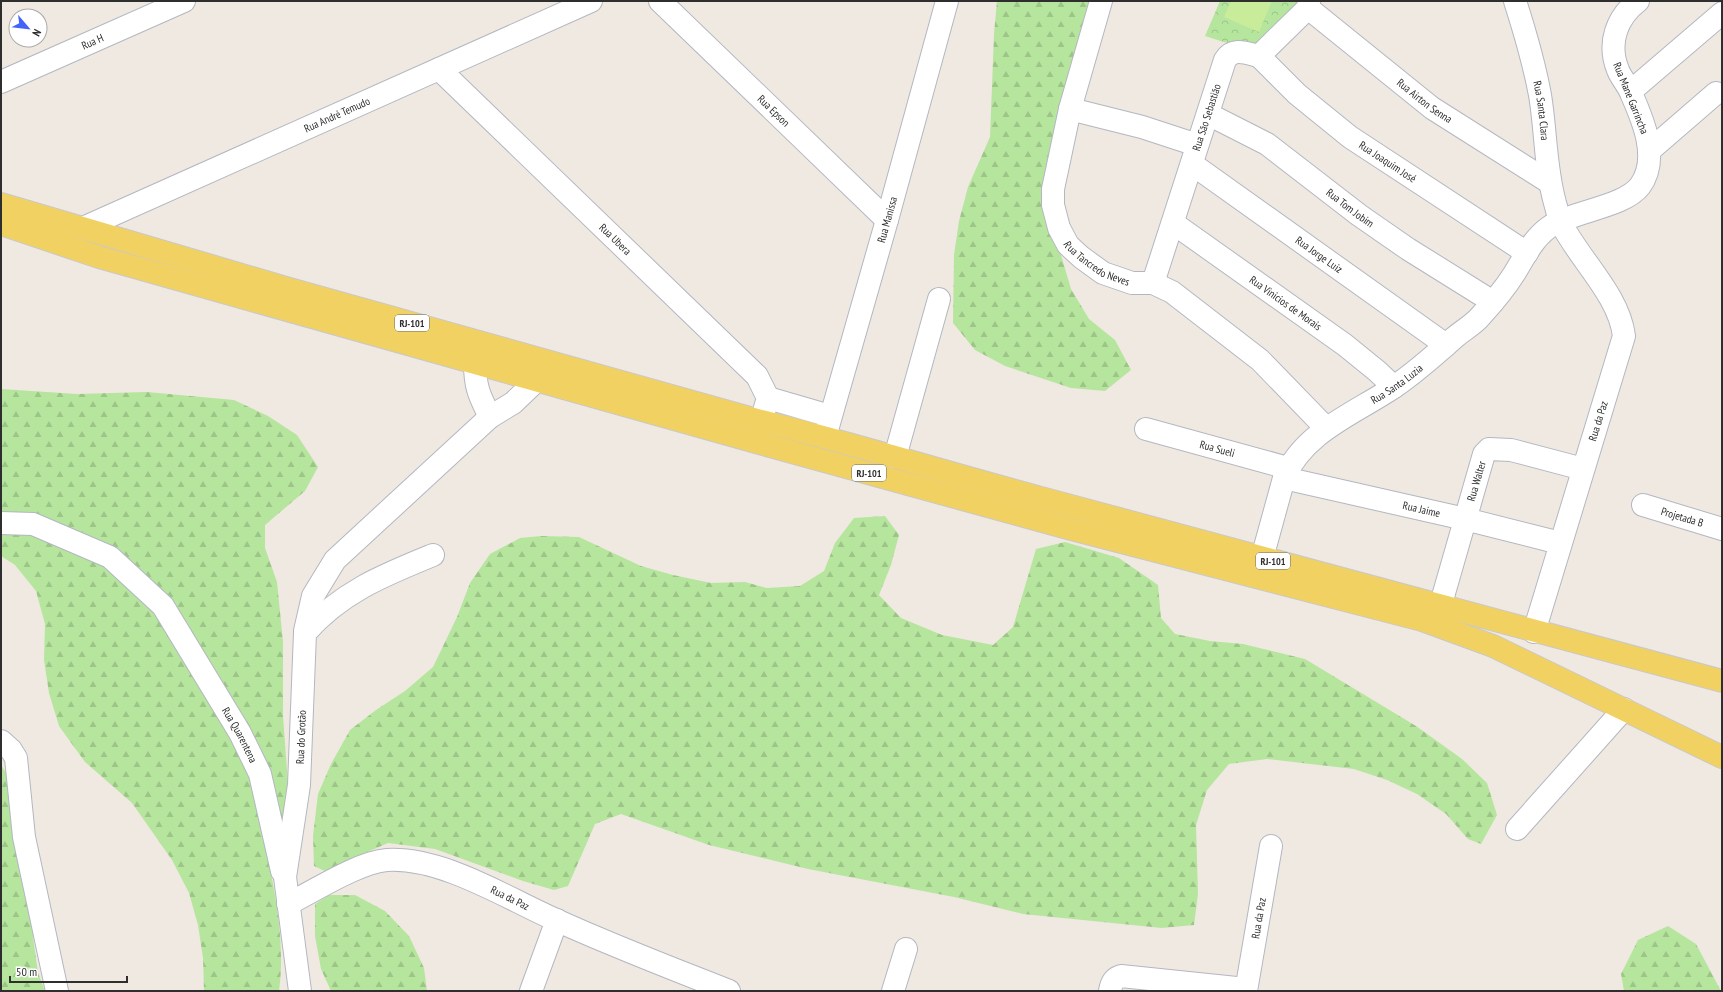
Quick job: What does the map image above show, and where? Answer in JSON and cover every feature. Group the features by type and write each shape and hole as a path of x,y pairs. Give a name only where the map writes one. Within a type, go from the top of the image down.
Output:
{"main road":[{"name":"RJ-101","path":"1,204 279,286 761,421 825,437 1440,607 1722,681"},
{"name":"RJ-101","path":"1,224 99,257 752,442 1071,528 1422,620 1493,646 1624,708 1722,757"}],"street":[{"name":"Rua H","path":"1,82 184,1"},
{"name":"Rua André Temudo","path":"82,228 592,1"},
{"name":"Rua Epson","path":"660,1 887,220"},
{"name":"Rua Manissa","path":"825,437 887,220 947,1"},
{"name":"Rua Tancredo Neves","path":"1101,1 1070,109 1053,189 1053,205 1059,228 1068,245 1080,257 1103,272 1132,283 1153,283 1172,292 1260,360 1326,428"},
{"name":"Rua Santa Clara","path":"1515,1 1540,95 1549,182 1561,222"},
{"name":"Rua Mane Garrincha","path":"1561,222 1624,198 1638,189 1646,172 1649,151 1646,132 1631,91 1618,70 1614,51 1614,36 1618,25 1626,11 1638,1"},
{"name":"Rua Airton Senna","path":"1308,4 1432,108 1549,182"},
{"path":"1259,56 1308,4"},
{"path":"1631,91 1722,13"},
{"name":"Rua Sāo Sebastiāo","path":"1153,283 1228,54 1239,52 1259,56"},
{"name":"Rua Joaquim José","path":"1259,56 1297,94 1350,137 1527,253"},
{"name":"Rua Ubera","path":"438,69 757,376 768,398"},
{"path":"1649,151 1716,93"},
{"name":"Rua Jorge Luiz","path":"1070,109 1142,127 1195,155 1446,345"},
{"name":"Rua Tom Jobim","path":"1208,114 1267,144 1372,224 1429,263 1493,302"},
{"name":"Rua Santa Luzia","path":"1262,558 1286,473 1313,438 1326,428 1394,387 1420,368 1477,319 1493,302 1514,275 1527,253 1542,233 1561,222"},
{"name":"Rua da Paz","path":"1534,632 1624,336 1623,326 1609,298 1561,222"},
{"name":"Rua Vinicios de Morais","path":"1173,223 1345,345 1394,387"},
{"path":"895,457 940,299"},
{"path":"475,363 475,382 480,397 490,417"},
{"name":"Rua do Grotão","path":"300,991 285,877 299,785 304,632 313,596 335,560 490,417 513,403 537,380"},
{"path":"761,421 768,398 830,416"},
{"name":"Rua Sueli","path":"1146,429 1286,473"},
{"name":"Rua Walter","path":"1440,607 1484,454 1489,449 1512,450 1583,469"},
{"name":"Rua Jaime","path":"1286,473 1560,543"},
{"name":"Projetada B","path":"1643,505 1722,529"},
{"name":"Rua Quarentena","path":"1,523 33,524 110,557 163,606 240,733 260,774 278,860 285,877"},
{"path":"304,632 326,610 350,592 387,574 433,555"},
{"path":"1517,829 1624,708"},
{"path":"1,741 11,750 16,758 24,837 57,991"},
{"name":"Rua da Paz","path":"1246,990 1271,846"},
{"name":"Rua da Paz","path":"288,904 364,866 386,860 406,860 428,864 452,872 557,920 730,991"},
{"path":"531,991 557,920"},
{"path":"893,991 906,948"},
{"path":"1110,991 1113,981 1117,977 1121,976 1246,990"}],"green space":[{"path":"997,1 1094,1 1048,226 1061,255 1071,289 1089,319 1115,340 1131,370 1105,391 1071,388 1005,366 975,350 953,323 954,255 959,221 968,187 990,137 994,34"},
{"path":"1220,1 1302,1 1260,47 1246,47 1205,36"},
{"path":"1231,1 1272,1 1259,32 1224,17"},
{"path":"1,389 77,394 147,392 234,400 268,416 297,435 318,467 305,491 265,525 265,548 277,582 283,642 283,716 288,784 283,817 260,815 273,881 279,925 281,969 279,991 204,991 203,958 198,925 189,893 172,860 132,803 85,762 59,726 49,693 44,660 45,624 36,591 15,565 1,556"},
{"path":"885,516 899,535 891,565 879,595 901,618 942,635 993,645 1013,627 1036,549 1065,542 1119,558 1158,585 1161,618 1175,634 1210,641 1243,644 1305,659 1416,726 1462,759 1487,783 1497,815 1481,844 1468,839 1446,814 1417,794 1387,780 1354,769 1267,759 1229,764 1207,790 1196,825 1198,894 1194,925 1162,928 1023,914 954,897 808,869 709,845 621,814 595,824 568,886 554,890 523,881 435,849 388,843 340,864 329,873 314,866 313,836 318,794 331,764 350,730 376,710 405,691 433,667 457,617 470,583 490,554 520,538 541,536 579,537 641,566 673,575 711,583 745,582 767,588 800,586 824,571 835,543 854,518"},
{"path":"1,765 16,788 34,895 33,937 38,973 45,991 1,991"},
{"path":"329,895 355,895 385,911 409,936 424,968 427,991 331,991 321,969 315,936 315,904"},
{"path":"1668,926 1696,944 1721,991 1624,991 1621,974 1638,940"}]}
